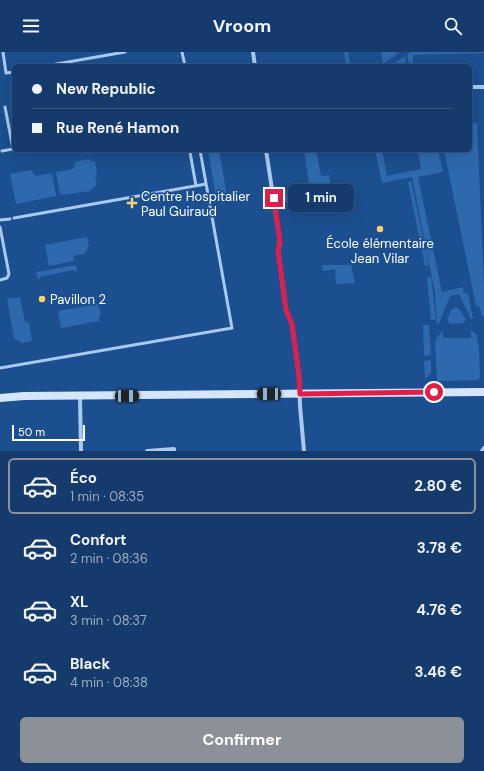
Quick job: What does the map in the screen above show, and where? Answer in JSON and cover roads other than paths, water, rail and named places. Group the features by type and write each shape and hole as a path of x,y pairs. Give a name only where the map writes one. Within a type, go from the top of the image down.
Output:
{"main road":[{"path":"0,398 24,396 80,397 484,392"}],"street":[{"path":"252,52 254,64"},
{"path":"472,87 484,87"},
{"path":"266,152 280,242 278,250 285,303 292,324 299,376 304,451"},
{"path":"80,397 81,451"},
{"path":"147,451 174,449 174,451"}],"lane":[{"path":"2,52 6,73"},
{"path":"56,64 125,52"},
{"path":"182,52 185,64"},
{"path":"0,74 12,72"},
{"path":"5,107 12,144"},
{"path":"2,151 12,149"},
{"path":"190,152 196,186"},
{"path":"0,368 232,328 200,152"},
{"path":"14,218 206,184"},
{"path":"0,220 10,219"},
{"path":"0,227 9,274 7,278 0,280"}],"place":[{"name":"Centre Hospitalier Paul Guiraud","path":"132,203"},
{"name":"École élémentaire Jean Vilar","path":"380,229"},
{"name":"Pavillon 2","path":"42,299"}]}
